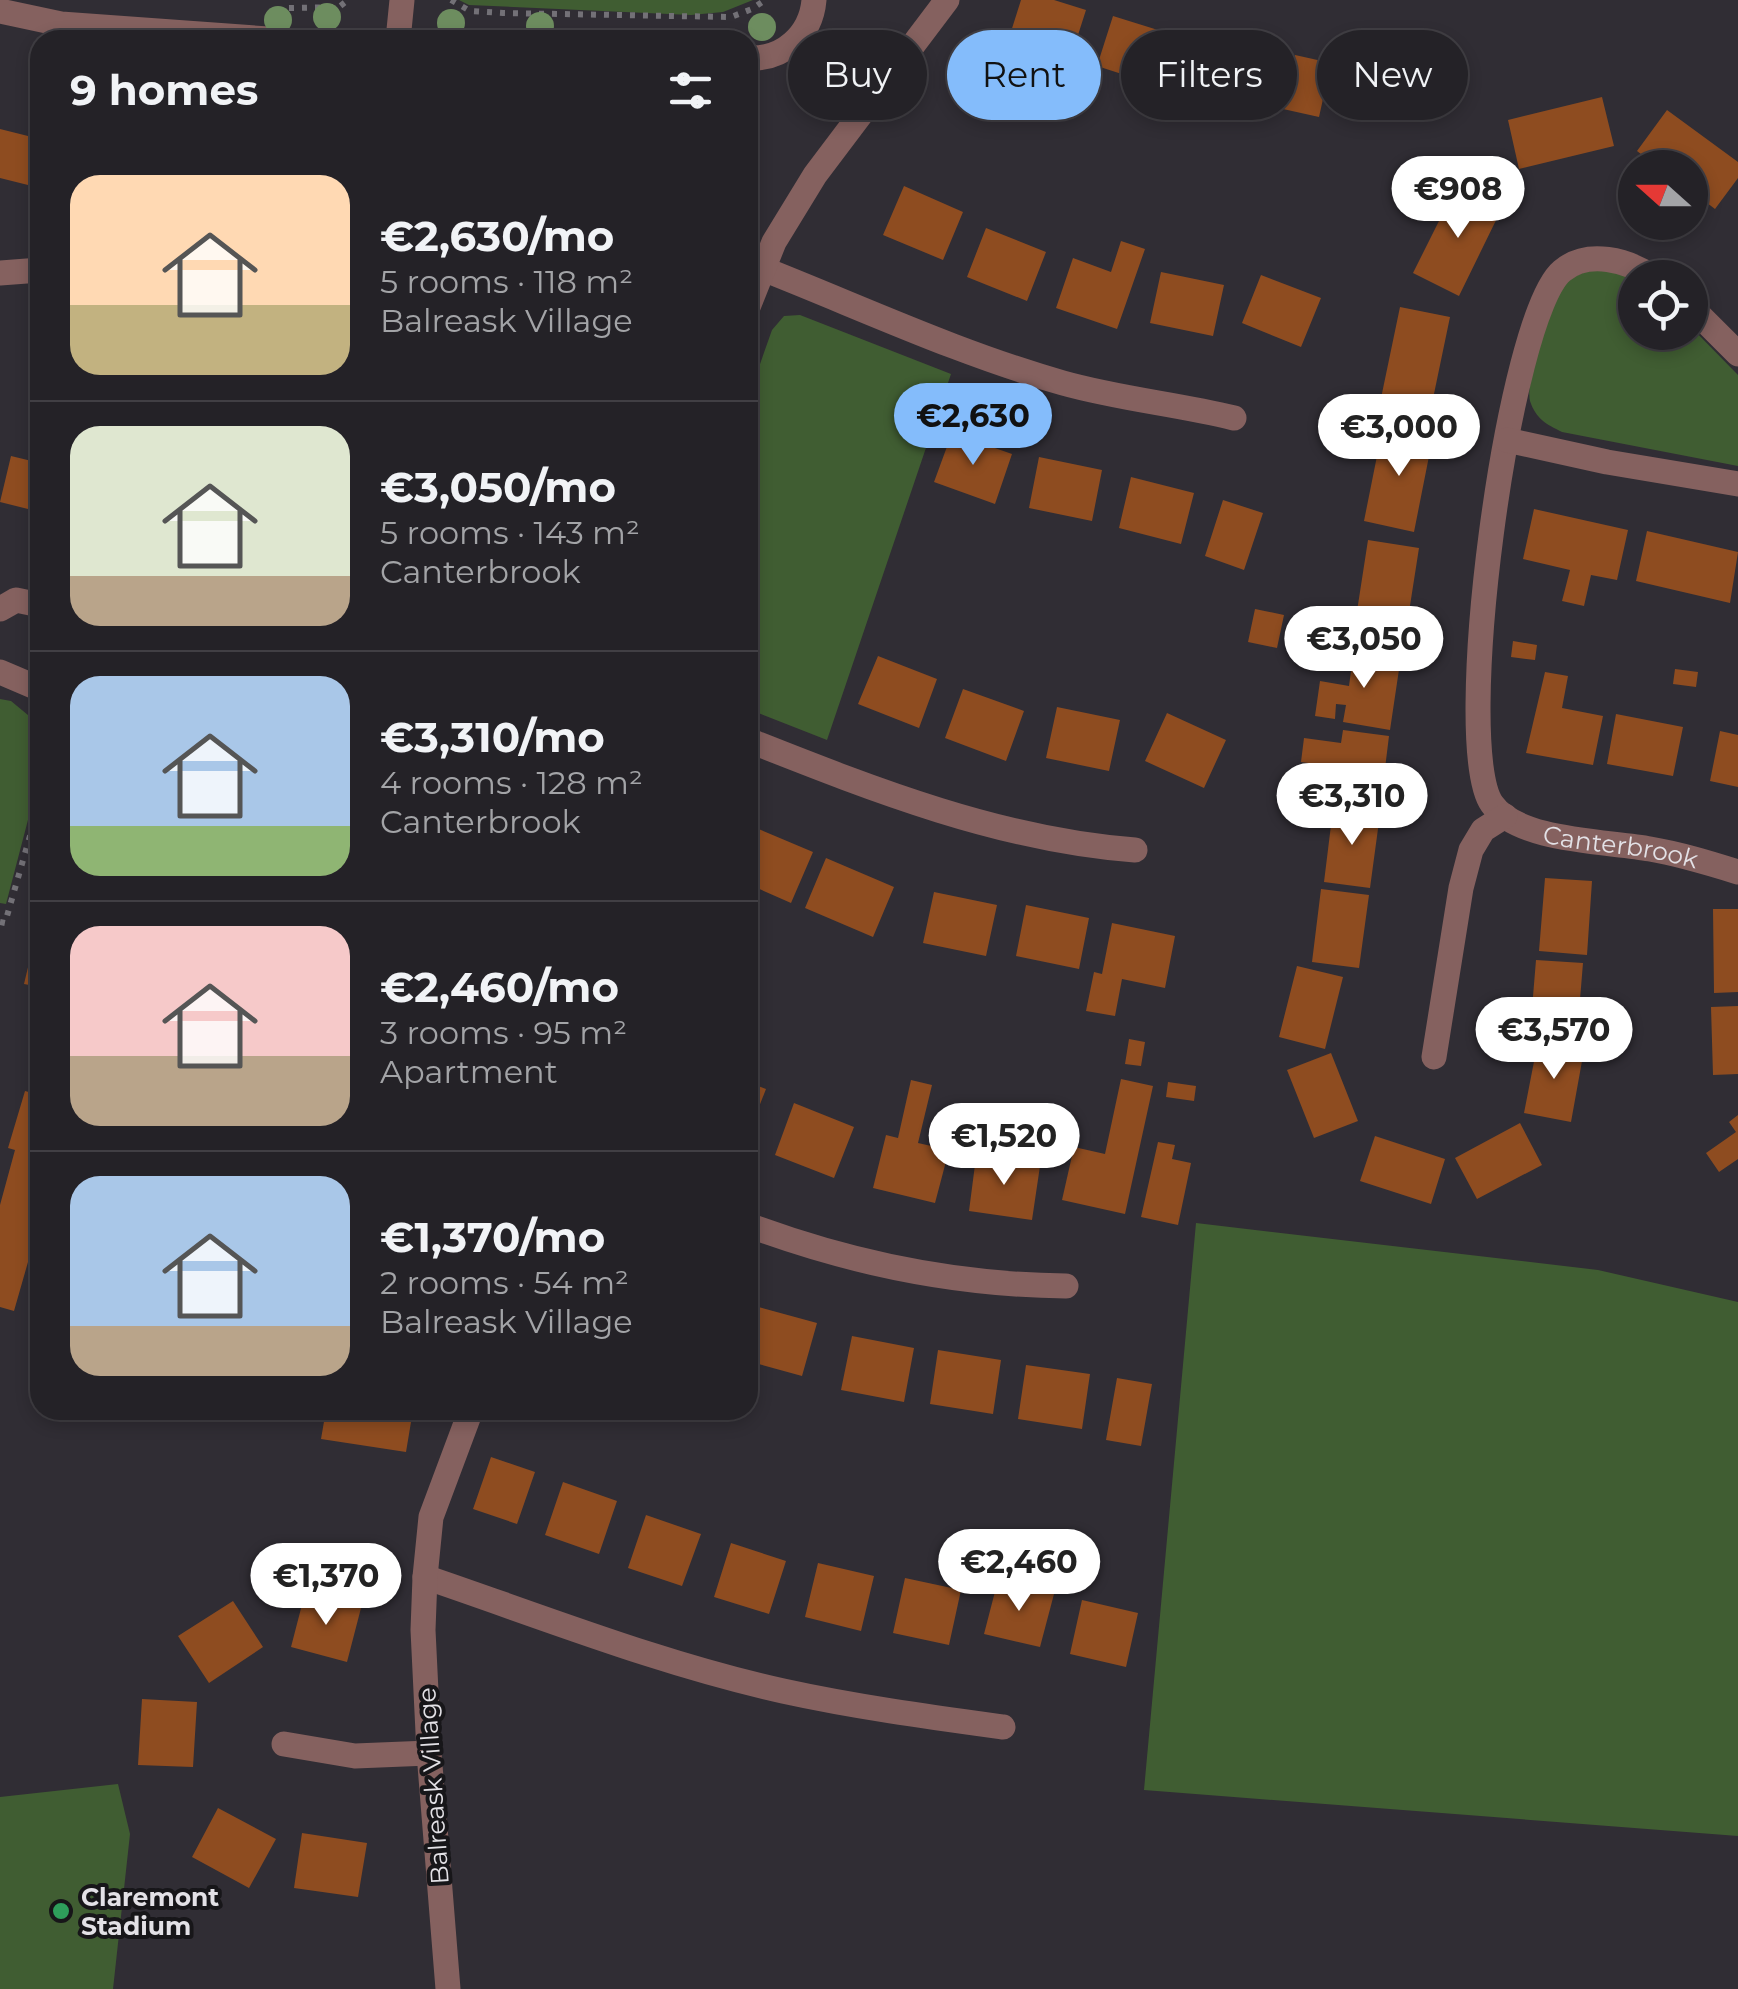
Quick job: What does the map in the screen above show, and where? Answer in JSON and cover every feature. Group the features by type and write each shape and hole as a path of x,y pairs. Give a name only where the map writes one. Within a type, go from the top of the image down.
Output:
{"street":[{"path":"399,30 402,0"},
{"path":"758,59 782,51 802,35 813,16 814,0"},
{"path":"758,282 774,242 815,175 946,0"},
{"path":"0,11 61,24 144,30"},
{"path":"1434,1057 1461,888 1471,850 1483,830 1505,816 1491,803 1481,778 1479,717 1483,607 1506,440 1539,306 1553,280 1565,268 1598,259 1618,261"},
{"path":"763,270 990,359 1060,382 1127,400 1184,405 1234,418"},
{"path":"0,273 30,271"},
{"path":"1708,324 1738,354"},
{"path":"1506,440 1738,484"},
{"path":"0,609 16,600 30,604"},
{"path":"0,672 30,685"},
{"path":"758,744 902,801 1097,848 1135,850"},
{"name":"Canterbrook","path":"1505,816 1530,828 1585,841 1648,848 1738,872"},
{"path":"758,1229 844,1257 918,1272 1010,1285 1066,1286"},
{"name":"Balreask Village","path":"448,1989 423,1630 432,1516 467,1420"},
{"path":"425,1578 708,1672 897,1713 1003,1726"},
{"path":"284,1744 355,1756 429,1753"}],"path":[{"path":"450,0 470,10 503,13 731,17 765,0"},
{"path":"0,922 5,923 30,835"}],"green space":[{"path":"459,0 753,0 723,12 691,15 469,5"},
{"path":"1601,269 1618,274 1618,350 1708,350 1708,344 1738,375 1738,466 1562,432 1535,412 1530,391 1541,340 1561,291 1582,273"},
{"path":"800,315 951,374 827,740 758,713 758,370 772,330 784,316"},
{"path":"0,699 11,701 30,717 30,812 6,904 0,903"},
{"path":"1196,1223 1598,1270 1738,1302 1738,1836 1144,1790"},
{"name":"Claremont Stadium","path":"118,1784 130,1834 113,1989 0,1989 0,1797"}],"building":[{"path":"1021,0 1054,0 1086,10 1080,30 1011,30"},
{"path":"1113,16 1158,30 1121,30 1121,74 1101,67 1101,54"},
{"path":"1297,55 1317,60 1317,117 1297,112"},
{"path":"1602,97 1614,146 1519,169 1508,120"},
{"path":"1667,110 1738,162 1738,178 1715,209 1708,204 1708,150 1638,150"},
{"path":"0,129 30,136 30,186 0,178"},
{"path":"1457,185 1502,208 1459,296 1413,273"},
{"path":"904,186 963,212 943,260 883,235"},
{"path":"986,228 1046,252 1027,301 967,277"},
{"path":"1121,241 1145,249 1117,329 1056,308 1073,258 1111,272"},
{"path":"1161,272 1224,285 1213,336 1150,323"},
{"path":"1261,275 1321,298 1301,347 1242,323"},
{"path":"1400,307 1450,317 1430,413 1380,403"},
{"path":"1383,426 1433,436 1414,532 1364,521"},
{"path":"952,433 1012,454 995,504 934,482"},
{"path":"11,456 30,461 30,510 0,502"},
{"path":"1039,457 1102,470 1092,521 1029,508"},
{"path":"1131,477 1194,493 1181,544 1119,528"},
{"path":"1223,500 1263,513 1244,570 1205,556"},
{"path":"1534,509 1628,530 1617,580 1591,575 1584,606 1562,601 1570,570 1523,559"},
{"path":"1647,531 1738,552 1730,603 1636,581"},
{"path":"1368,540 1419,548 1404,644 1353,637"},
{"path":"1255,609 1284,615 1277,648 1248,642"},
{"path":"1513,641 1537,645 1535,660 1511,657"},
{"path":"1354,649 1401,656 1390,730 1343,722 1346,705 1336,704 1335,719 1315,716 1320,681 1349,686"},
{"path":"878,656 937,679 919,728 858,704"},
{"path":"1675,669 1698,672 1696,687 1673,684"},
{"path":"1545,672 1568,676 1562,708 1603,716 1593,765 1526,753"},
{"path":"963,689 1024,711 1006,761 945,738"},
{"path":"1057,707 1120,720 1109,771 1046,758"},
{"path":"1167,713 1226,740 1204,788 1145,761"},
{"path":"1616,714 1683,727 1673,776 1607,764"},
{"path":"1343,730 1389,736 1380,809 1333,804 1337,767 1301,762 1304,738 1341,743"},
{"path":"1720,731 1738,735 1738,787 1710,781"},
{"path":"1333,809 1380,814 1370,888 1324,882"},
{"path":"758,829 813,852 791,903 758,888"},
{"path":"826,858 894,887 873,937 805,908"},
{"path":"1545,878 1592,881 1587,955 1539,951"},
{"path":"1321,889 1369,895 1359,968 1312,962"},
{"path":"934,892 997,905 986,956 923,943"},
{"path":"1026,905 1089,918 1079,969 1016,956"},
{"path":"1713,909 1738,909 1738,992 1714,993"},
{"path":"1112,923 1175,936 1165,988 1122,979 1115,1016 1086,1011 1094,972 1102,974"},
{"path":"30,959 30,985 24,984"},
{"path":"1536,960 1583,963 1577,1036 1530,1033"},
{"path":"1297,966 1343,977 1325,1049 1279,1037"},
{"path":"1738,1006 1738,1074 1713,1075 1711,1007"},
{"path":"1129,1039 1145,1042 1141,1066 1125,1064"},
{"path":"1538,1041 1584,1050 1571,1122 1524,1113"},
{"path":"1331,1053 1358,1121 1314,1138 1287,1070"},
{"path":"1121,1079 1153,1086 1125,1214 1062,1200 1074,1147 1105,1154"},
{"path":"911,1080 932,1085 918,1143 949,1150 935,1203 873,1188 886,1135 898,1138"},
{"path":"1168,1082 1196,1086 1194,1101 1166,1097"},
{"path":"758,1086 766,1089 758,1109"},
{"path":"25,1091 30,1092 30,1255 14,1311 0,1307 0,1205 15,1150 8,1148"},
{"path":"794,1103 854,1127 834,1178 775,1155"},
{"path":"1738,1115 1738,1159 1719,1172 1706,1153 1736,1132 1729,1122"},
{"path":"1520,1123 1542,1165 1477,1199 1455,1158"},
{"path":"1375,1136 1445,1159 1431,1204 1360,1181"},
{"path":"1158,1142 1175,1145 1172,1159 1191,1163 1178,1225 1141,1217"},
{"path":"976,1157 1040,1166 1032,1220 969,1211"},
{"path":"758,1307 817,1323 802,1376 758,1364"},
{"path":"852,1336 914,1348 904,1402 841,1390"},
{"path":"938,1350 1001,1360 993,1414 930,1404"},
{"path":"1026,1365 1090,1374 1082,1429 1018,1419"},
{"path":"1117,1378 1152,1384 1141,1446 1106,1440"},
{"path":"324,1420 411,1420 406,1452 321,1439"},
{"path":"491,1457 535,1472 517,1524 473,1509"},
{"path":"563,1482 617,1501 599,1554 545,1535"},
{"path":"646,1515 701,1534 682,1586 628,1568"},
{"path":"731,1543 786,1561 769,1614 714,1597"},
{"path":"818,1563 874,1576 861,1631 805,1617"},
{"path":"905,1578 961,1590 949,1645 893,1633"},
{"path":"998,1580 1054,1594 1040,1647 984,1634"},
{"path":"305,1593 361,1608 347,1662 291,1647"},
{"path":"1082,1600 1138,1613 1126,1667 1070,1654"},
{"path":"233,1601 263,1647 209,1683 178,1636"},
{"path":"142,1699 197,1702 193,1767 138,1765"},
{"path":"218,1808 276,1839 249,1888 192,1857"},
{"path":"302,1833 367,1843 358,1897 294,1888"}],"place":[{"name":"Claremont Stadium","path":"61,1911"}]}
